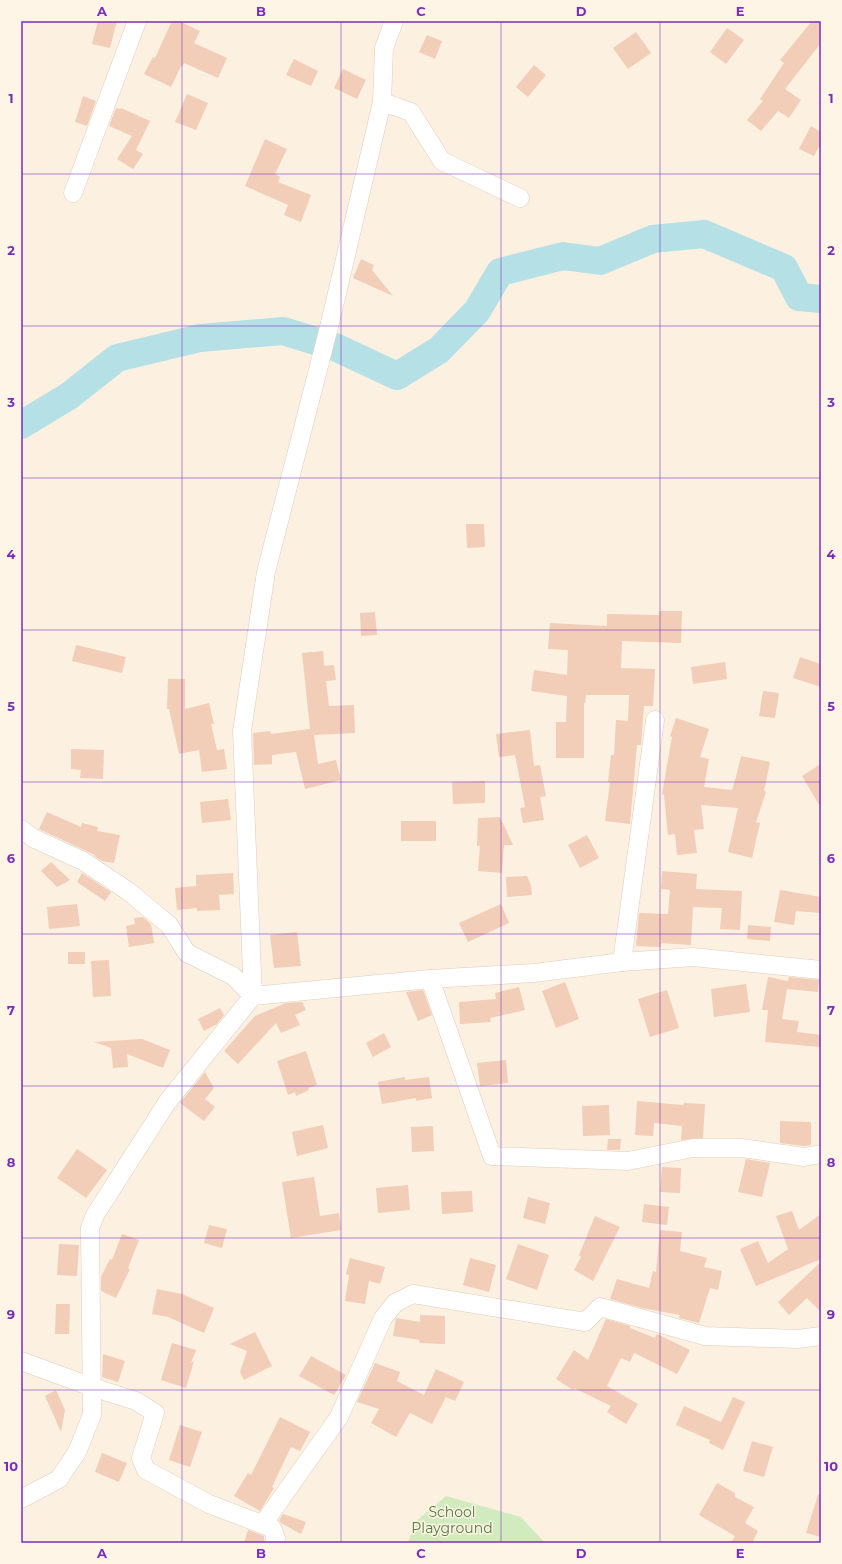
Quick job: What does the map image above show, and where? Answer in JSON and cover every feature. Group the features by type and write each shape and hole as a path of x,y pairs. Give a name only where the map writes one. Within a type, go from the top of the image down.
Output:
{"street":[{"path":"73,193 137,21"},
{"path":"21,1500 59,1479 77,1452 92,1416 90,1228 95,1214 168,1101 253,996 242,731 266,572 330,323 382,102 384,48 394,21"},
{"path":"382,102 411,112 442,161 520,198"},
{"path":"622,962 656,720"},
{"path":"21,829 34,838 83,861 128,891 169,925 187,953 233,976 253,996"},
{"path":"253,996 430,979 534,973 622,962 693,957 821,970"},
{"path":"430,979 492,1156 628,1161 693,1148 742,1148 804,1157 821,1154"},
{"path":"263,1524 339,1417 383,1318 395,1302 413,1294 585,1322 600,1307 705,1336 798,1338 821,1336"},
{"path":"21,1361 92,1387 136,1401 155,1413 141,1458 146,1470 209,1504 272,1528 276,1538 274,1543"}],"green space":[{"name":"School Playground","path":"446,1496 521,1517 545,1543 408,1543 415,1522"}],"building":[{"path":"98,21 117,21 110,48 92,44"},
{"path":"172,21 179,21 200,31 194,43 227,58 218,78 184,63 182,67 181,66 171,87 144,74 153,57 155,58"},
{"path":"812,21 821,21 821,43 785,89 801,100 789,118 778,111 761,131 747,120 763,101 760,99 784,63 780,60"},
{"path":"727,28 744,40 726,64 710,52"},
{"path":"636,32 651,53 628,69 613,48"},
{"path":"427,35 442,41 435,59 419,52"},
{"path":"294,59 318,71 311,86 286,75"},
{"path":"534,65 546,75 528,97 516,87"},
{"path":"343,69 366,80 357,99 334,88"},
{"path":"187,94 208,103 196,130 175,122"},
{"path":"83,96 96,101 87,126 75,122"},
{"path":"116,108 121,108 150,121 136,150 143,154 133,169 117,159 132,136 109,126"},
{"path":"811,126 821,132 821,143 814,156 799,149"},
{"path":"265,139 287,149 275,174 280,177 278,182 311,195 301,222 284,215 288,205 245,186"},
{"path":"361,259 374,265 372,270 393,296 353,278"},
{"path":"466,524 484,524 485,547 467,548"},
{"path":"659,611 682,611 681,643 622,641 621,668 655,669 653,706 644,706 641,745 637,745 630,824 605,821 610,782 608,782 611,755 614,755 616,720 628,721 629,695 586,695 584,703 584,758 556,758 556,722 566,722 567,696 531,691 534,670 567,675 568,650 548,649 550,623 607,626 607,614 659,615"},
{"path":"375,612 377,635 361,636 360,613"},
{"path":"76,645 126,657 122,673 72,661"},
{"path":"323,651 324,666 334,665 336,680 326,681 329,706 354,705 355,733 314,735 318,764 336,760 341,780 305,789 296,752 272,755 272,764 254,765 253,733 270,731 271,734 310,729 302,653"},
{"path":"800,657 821,664 821,687 793,678"},
{"path":"725,662 727,679 693,684 691,667"},
{"path":"168,679 185,679 185,709 209,703 214,724 211,724 217,750 224,749 227,769 202,772 199,750 179,754 169,709 167,709"},
{"path":"763,691 779,693 775,718 759,716"},
{"path":"676,718 709,729 700,757 709,759 704,787 732,790 741,756 770,762 764,791 766,792 756,822 760,823 752,858 728,852 738,808 701,805 704,829 694,830 697,853 677,855 675,834 668,835 664,795 662,794 672,737 670,736"},
{"path":"530,730 534,766 540,765 546,796 540,797 544,820 523,823 520,808 525,807 515,755 499,757 496,734"},
{"path":"71,749 104,750 103,779 80,778 81,770 71,769"},
{"path":"821,764 821,808 802,776"},
{"path":"485,781 485,803 453,804 452,782"},
{"path":"228,799 231,820 202,823 200,802"},
{"path":"47,812 81,827 82,823 98,827 97,831 120,835 114,863 102,861 94,856 95,855 39,829"},
{"path":"500,817 513,845 504,845 502,873 478,871 480,846 477,846 478,818"},
{"path":"401,821 436,821 436,841 401,841"},
{"path":"587,835 599,858 580,868 568,845"},
{"path":"51,862 70,880 57,887 41,871"},
{"path":"662,871 697,874 696,889 742,891 740,930 720,929 722,908 693,907 691,945 661,943 661,947 636,946 639,913 668,914 670,890 661,889"},
{"path":"82,873 111,892 105,901 77,882"},
{"path":"233,873 234,894 219,895 220,910 197,911 197,908 177,910 175,888 196,886 196,875"},
{"path":"527,876 531,885 532,895 507,897 506,877"},
{"path":"780,890 821,897 821,913 796,911 794,925 774,922"},
{"path":"77,904 80,926 49,929 47,907"},
{"path":"501,904 509,923 468,942 459,923"},
{"path":"143,917 151,924 154,943 129,947 126,926 135,924 134,918"},
{"path":"748,925 771,927 770,941 747,939"},
{"path":"297,932 301,966 274,968 270,935"},
{"path":"68,952 85,952 85,964 68,964"},
{"path":"109,960 111,996 93,997 91,961"},
{"path":"768,977 788,981 789,977 819,980 818,992 787,989 782,1019 799,1021 797,1032 821,1035 820,1047 765,1042 768,1010 762,1010"},
{"path":"565,982 579,1019 556,1028 542,991"},
{"path":"746,984 750,1012 714,1017 711,989"},
{"path":"519,987 525,1010 490,1018 491,1022 460,1024 459,1002 496,999 495,993"},
{"path":"423,990 432,1015 418,1021 406,992"},
{"path":"667,990 679,1028 650,1037 638,999"},
{"path":"302,1002 306,1010 295,1015 300,1025 281,1033 276,1023 238,1064 224,1051 255,1016 286,1003"},
{"path":"220,1008 224,1015 217,1024 204,1031 198,1019"},
{"path":"384,1033 391,1047 373,1057 366,1043"},
{"path":"142,1039 170,1050 163,1068 127,1054 128,1067 113,1068 111,1048 94,1042"},
{"path":"306,1051 317,1085 308,1088 309,1090 296,1096 295,1092 288,1095 277,1061"},
{"path":"506,1060 508,1083 480,1086 477,1063"},
{"path":"205,1072 214,1088 205,1099 215,1107 204,1121 180,1103"},
{"path":"405,1077 405,1080 429,1077 432,1098 416,1101 416,1098 382,1104 378,1082"},
{"path":"637,1101 683,1105 684,1103 705,1104 703,1138 681,1140 682,1126 654,1123 653,1136 635,1135"},
{"path":"609,1105 610,1135 583,1136 582,1106"},
{"path":"780,1121 811,1122 811,1145 804,1146 780,1143"},
{"path":"323,1125 328,1148 297,1156 292,1132"},
{"path":"433,1126 434,1151 412,1152 411,1127"},
{"path":"608,1139 621,1139 620,1150 607,1150"},
{"path":"77,1149 107,1170 86,1198 57,1178"},
{"path":"746,1159 770,1163 762,1197 738,1192"},
{"path":"662,1167 681,1168 680,1193 660,1192"},
{"path":"314,1177 320,1216 339,1213 341,1230 291,1238 282,1182"},
{"path":"408,1185 410,1210 378,1213 376,1188"},
{"path":"472,1191 473,1212 442,1214 441,1192"},
{"path":"528,1197 550,1203 545,1224 523,1218"},
{"path":"644,1204 669,1207 667,1225 642,1222"},
{"path":"792,1211 799,1230 821,1214 821,1259 756,1286 740,1249 758,1241 768,1263 788,1249 776,1216"},
{"path":"595,1216 620,1227 593,1281 574,1270 581,1257 579,1255"},
{"path":"209,1225 227,1229 222,1248 204,1243"},
{"path":"660,1230 682,1232 680,1251 707,1258 704,1267 722,1271 718,1290 710,1288 699,1323 679,1318 680,1315 642,1308 610,1299 617,1279 649,1288 653,1271 656,1272"},
{"path":"122,1234 139,1240 128,1268 130,1269 116,1298 101,1291 101,1277 110,1259 112,1260"},
{"path":"59,1244 79,1245 77,1276 57,1275"},
{"path":"518,1244 549,1255 537,1290 506,1279"},
{"path":"350,1258 385,1267 380,1284 369,1281 365,1304 345,1301 349,1275 346,1274"},
{"path":"470,1258 496,1265 489,1292 463,1285"},
{"path":"821,1262 821,1312 807,1298 789,1315 778,1302"},
{"path":"157,1289 182,1294 214,1308 204,1333 168,1317 152,1314"},
{"path":"56,1304 70,1304 69,1334 55,1334"},
{"path":"420,1315 445,1316 445,1344 419,1343 420,1340 393,1336 396,1318 420,1322"},
{"path":"606,1319 630,1326 630,1328 655,1338 657,1334 690,1350 677,1374 634,1353 630,1362 621,1358 607,1386 638,1404 626,1424 607,1412 611,1406 574,1388 573,1390 556,1379 574,1350 588,1360"},
{"path":"255,1332 272,1366 244,1380 240,1372 247,1351 230,1344"},
{"path":"172,1343 196,1350 191,1363 194,1361 186,1388 161,1380"},
{"path":"103,1354 125,1361 118,1382 102,1377"},
{"path":"311,1356 346,1375 334,1395 299,1376"},
{"path":"375,1363 400,1372 397,1381 424,1395 436,1369 464,1382 455,1401 446,1397 432,1424 410,1413 396,1437 371,1423 379,1409 357,1402"},
{"path":"56,1390 65,1410 61,1432 45,1396"},
{"path":"733,1397 745,1402 723,1450 709,1443 710,1440 676,1425 684,1406 721,1422"},
{"path":"280,1417 310,1432 300,1451 291,1447 272,1487 274,1488 260,1511 234,1496 248,1473 251,1475"},
{"path":"180,1425 202,1432 190,1467 169,1460"},
{"path":"752,1441 773,1447 764,1477 743,1471"},
{"path":"102,1453 127,1463 119,1482 95,1472"},
{"path":"717,1483 735,1493 735,1497 754,1507 745,1523 758,1531 752,1543 731,1543 735,1536 699,1515"},
{"path":"818,1495 821,1495 821,1537 806,1533"},
{"path":"283,1514 306,1522 301,1534 281,1523 279,1520"},
{"path":"248,1530 264,1536 264,1543 244,1543"}],"waterway":[{"path":"21,425 69,396 117,358 200,338 283,331 335,347 397,376 439,350 477,311 500,272 563,256 600,261 653,239 704,234 784,268 799,297 821,299"}]}
